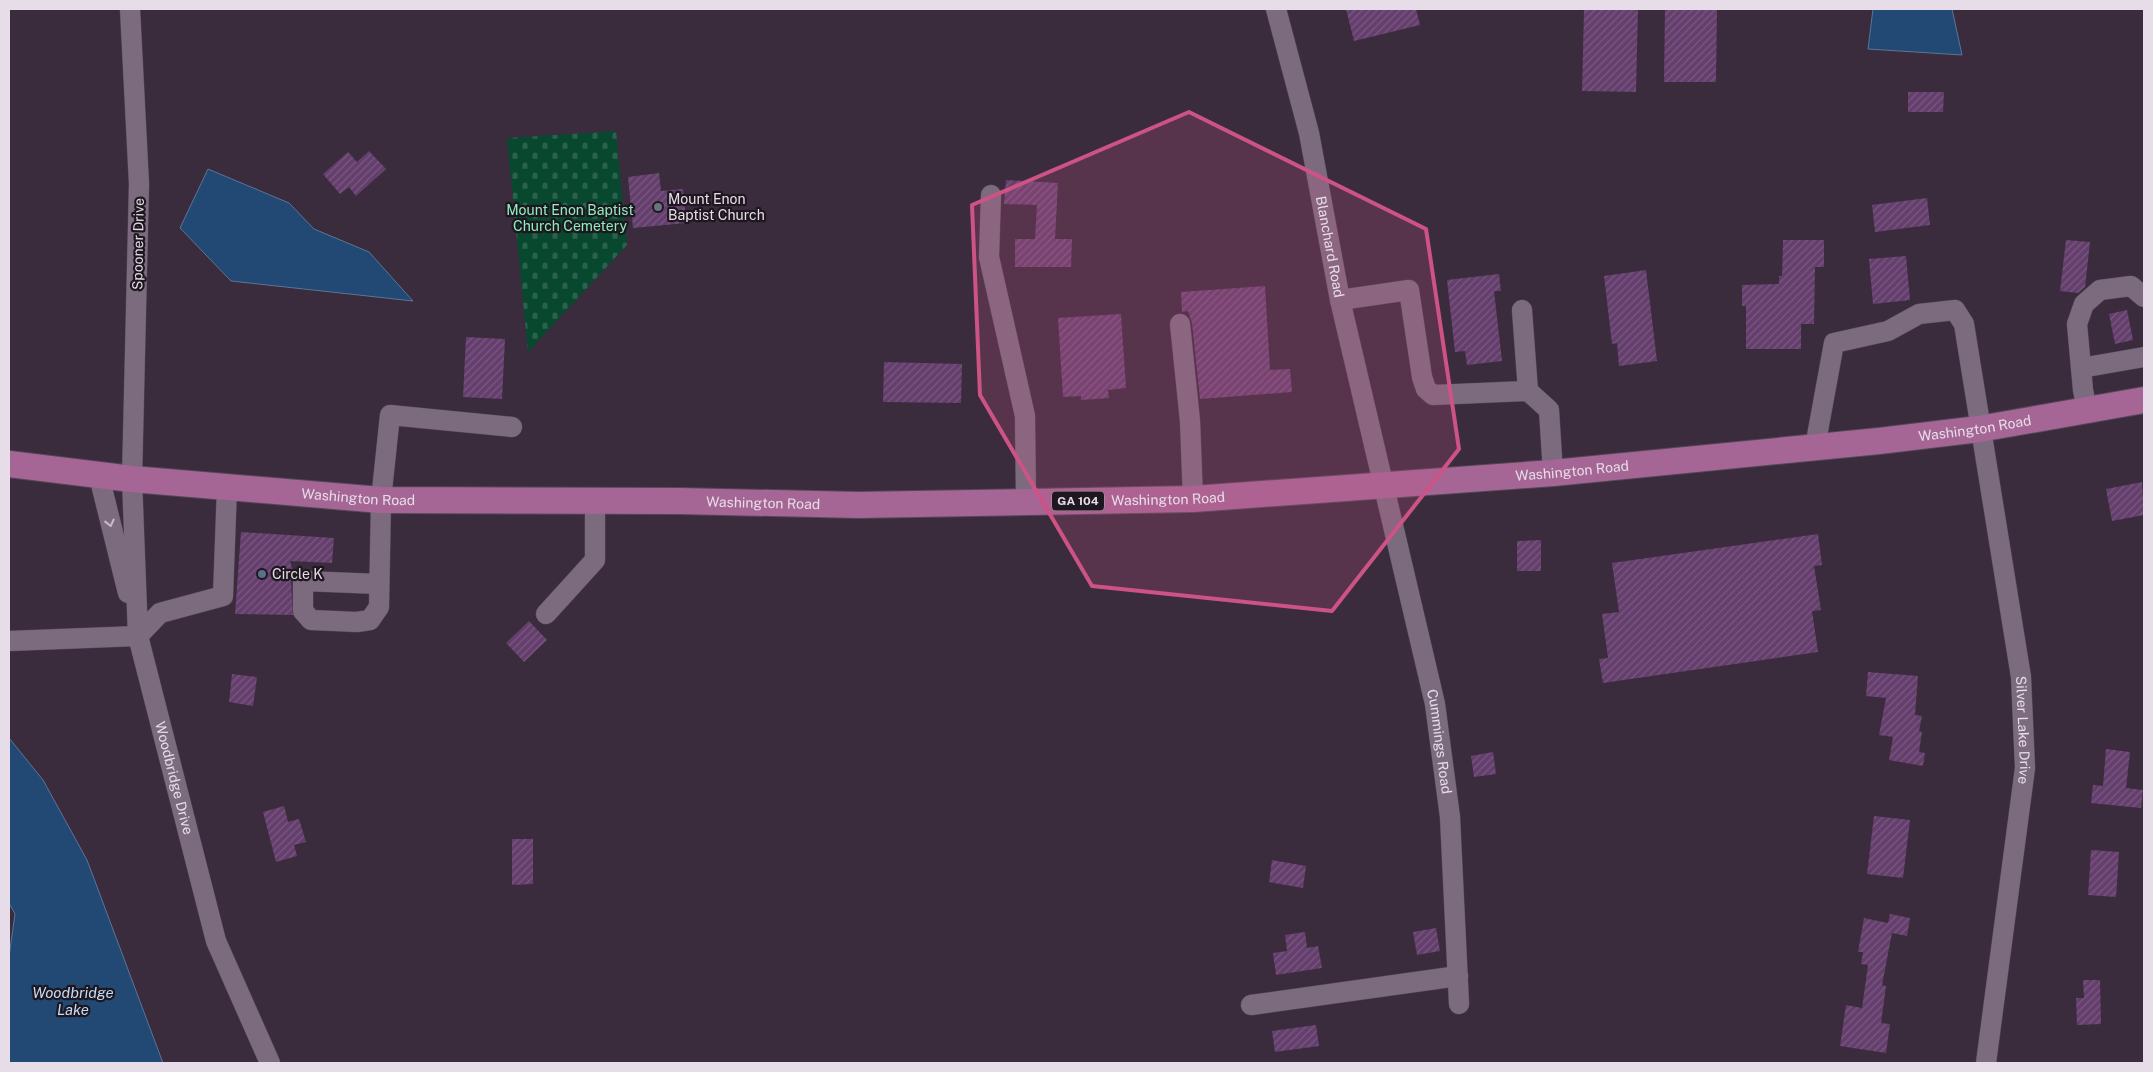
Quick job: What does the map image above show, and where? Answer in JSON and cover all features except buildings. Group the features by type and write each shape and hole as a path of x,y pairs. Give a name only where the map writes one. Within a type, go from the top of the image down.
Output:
{"main road":[{"name":"Washington Road","path":"9,464 99,476 381,500 858,505 1193,499 1553,473 1815,447 1979,429 2144,400"}],"street":[{"name":"Spooner Drive","path":"130,9 139,184 132,479"},
{"name":"Blanchard Road","path":"1276,9 1309,133 1340,300 1383,486"},
{"path":"992,195 989,257 1025,416 1026,502"},
{"path":"2087,410 2076,324 2084,304 2100,290 2131,286 2144,296"},
{"path":"1340,300 1409,290 1422,377 1426,389 1433,395 1528,391"},
{"path":"1522,310 1528,391 1549,410 1553,473"},
{"name":"Silver Lake Drive","path":"1815,447 1834,343 1888,331 1919,314 1955,310 1964,324 1979,429 2021,677 2025,768 1986,1063"},
{"path":"1180,324 1190,421 1193,499"},
{"path":"2081,368 2144,357"},
{"path":"380,584 381,500 390,415 512,427"},
{"path":"99,476 138,636"},
{"name":"Woodbridge Drive","path":"132,479 138,636 216,941 270,1063"},
{"name":"Cummings Road","path":"1383,486 1436,704 1450,817 1459,1004"},
{"path":"9,641 138,636 160,613 223,596 227,487"},
{"path":"546,614 595,560 595,501"},
{"path":"1251,1005 1458,976"}],"highlighted area":[{"path":"1189,112 1426,229 1459,449 1332,611 1092,586 980,395 972,205"}],"green space":[{"name":"Mount Enon Baptist Church Cemetery","path":"616,131 627,245 528,352 507,138"}],"water":[{"path":"1873,9 1952,9 1962,55 1868,49"},
{"path":"208,169 289,203 314,229 369,252 413,301 231,281 180,228"},
{"name":"Woodbridge Lake","path":"9,738 43,780 87,860 163,1063 9,1063 9,957 15,914 9,903"}],"place":[{"name":"Mount Enon Baptist Church","path":"658,207"},
{"name":"Circle K","path":"262,574"}]}
